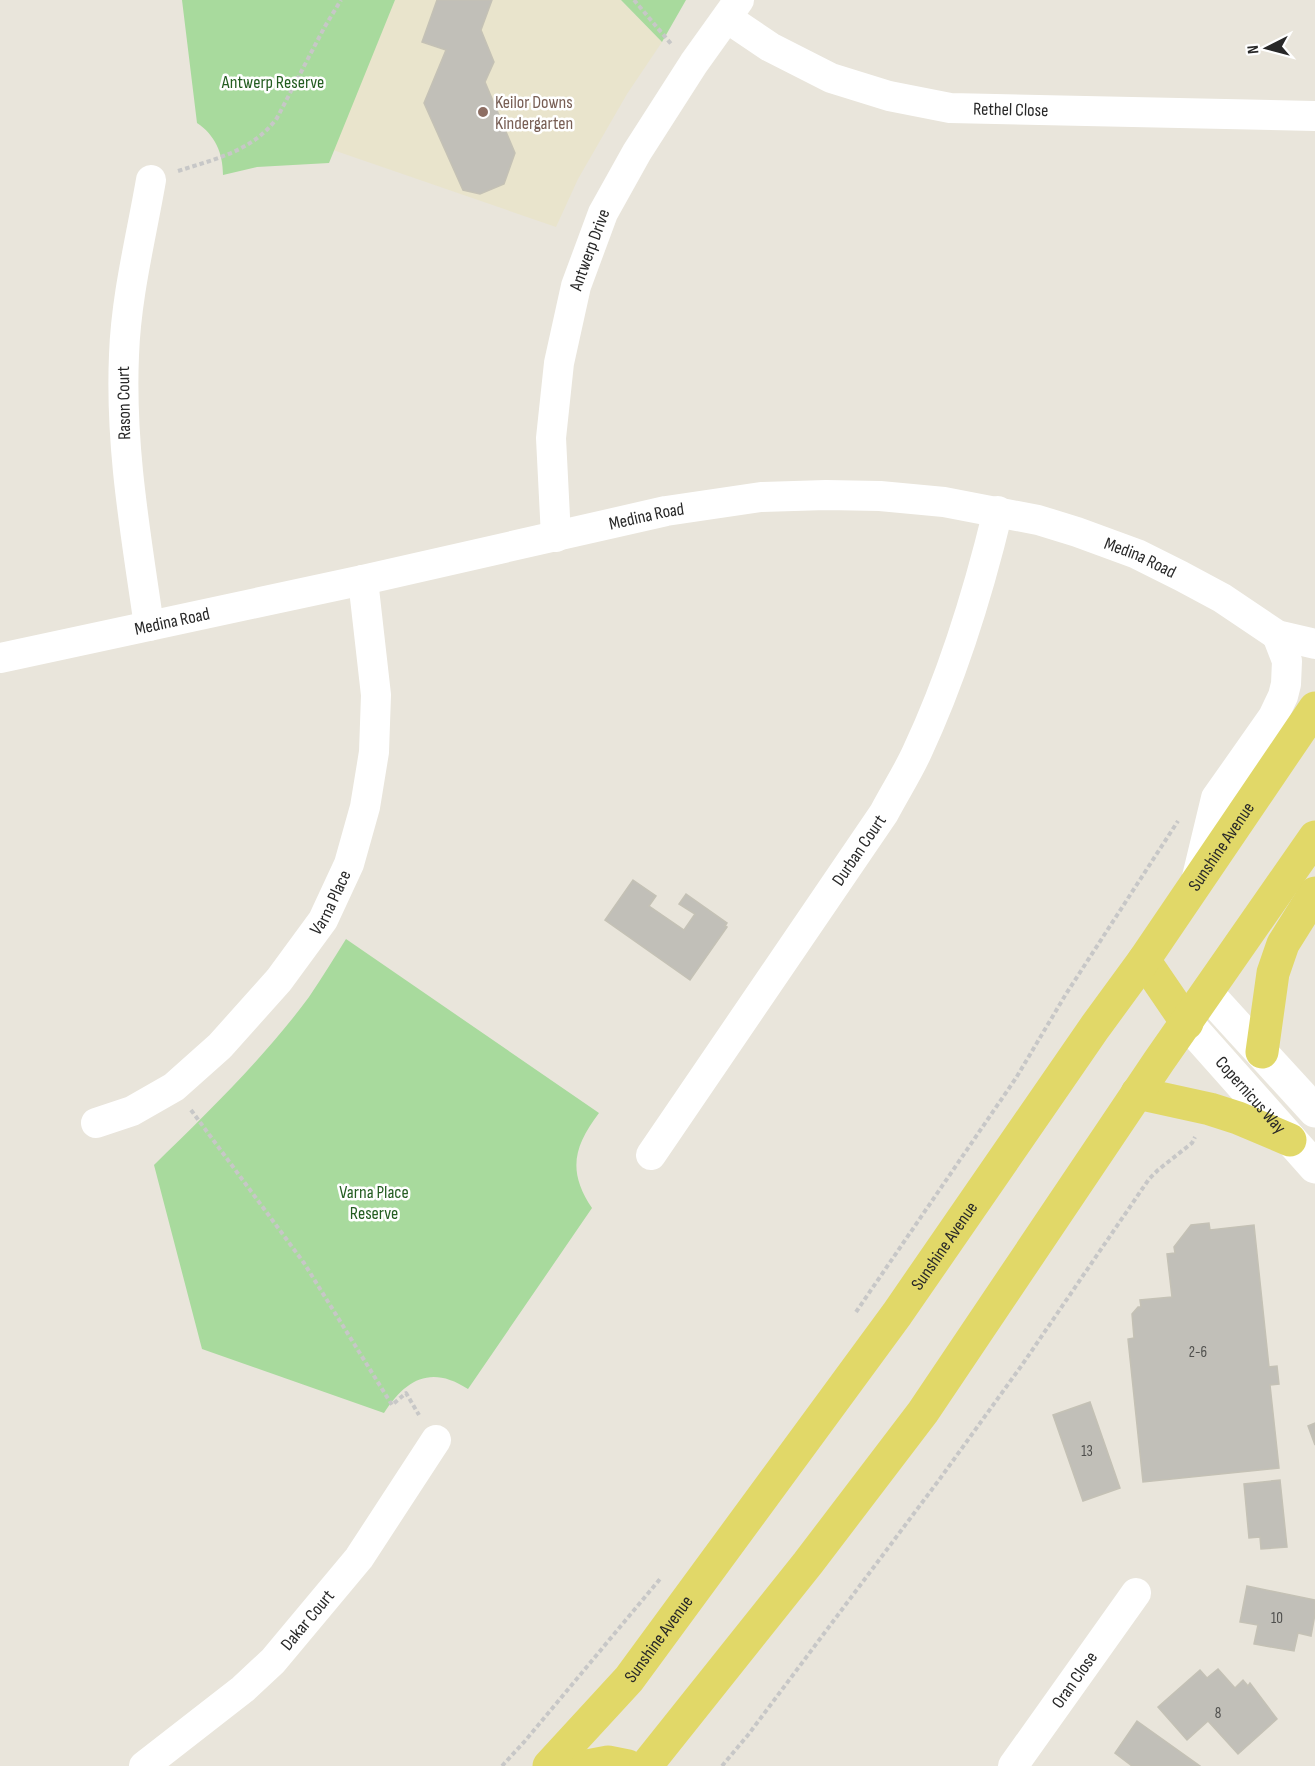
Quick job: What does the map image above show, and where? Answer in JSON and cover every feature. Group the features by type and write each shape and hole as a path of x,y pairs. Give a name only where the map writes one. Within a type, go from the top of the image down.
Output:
{"main road":[{"name":"Sunshine Avenue","path":"549,1766 629,1679 897,1314 1095,1027 1144,960 1315,708"},
{"path":"646,1766 808,1563 923,1412 1137,1093 1315,837"},
{"path":"1262,1052 1273,973 1283,944 1315,893"},
{"path":"1144,960 1179,975 1207,993"},
{"path":"1144,960 1187,1023"},
{"path":"1137,1093 1210,1109 1290,1140"},
{"path":"587,1766 608,1762 628,1766"}],"street":[{"name":"Antwerp Drive","path":"556,537 550,438 559,363 576,286 603,213 637,152 694,63 733,9"},
{"name":"Rethel Close","path":"733,9 770,47 831,78 889,96 950,108 1315,116"},
{"name":"Rason Court","path":"149,627 127,476 123,393 128,311 151,180"},
{"name":"Medina Road","path":"0,658 363,580 666,511 761,497 826,495 880,496 944,502 1038,520 1137,554 1222,598 1277,635 1315,644"},
{"name":"Durban Court","path":"651,1155 884,813 917,753 944,690 979,588 998,511"},
{"name":"Varna Place","path":"96,1123 132,1111 174,1087 220,1046 279,980 323,920 349,864 365,807 374,752 376,695 363,580"},
{"path":"1195,886 1216,798 1273,717 1287,684 1287,661 1277,635"},
{"path":"1207,993 1315,1111"},
{"name":"Copernicus Way","path":"1187,1023 1315,1167"},
{"name":"Dakar Court","path":"144,1766 243,1689 273,1661 359,1558 436,1440"},
{"name":"Oran Close","path":"1012,1766 1136,1593"}],"path":[{"path":"151,180 234,152 255,142 268,131 341,0"},
{"path":"634,0 667,41 694,63"},
{"path":"851,1319 1016,1078 1066,994 1179,820"},
{"path":"174,1087 304,1263 392,1405 406,1393 436,1440"},
{"path":"722,1766 748,1736 939,1480 1022,1365 1149,1179 1192,1143 1196,1136 1188,1130"},
{"path":"502,1766 663,1576"}],"shaded area":[{"name":"Keilor Downs Kindergarten","path":"395,0 621,0 662,42 627,94 578,179 556,227 333,150"}],"green space":[{"name":"Antwerp Reserve","path":"182,0 395,0 329,163 257,167 223,175 217,145 209,133 197,123"},
{"path":"621,0 686,0 662,42"},
{"name":"Varna Place Reserve","path":"346,939 599,1113 584,1137 577,1159 579,1182 592,1208 468,1389 442,1378 420,1379 401,1392 384,1413 202,1349 154,1165 235,1084 292,1020"}],"building":[{"path":"437,0 492,0 481,30 494,62 485,82 515,153 504,184 480,194 463,190 424,103 446,50 422,42"},
{"path":"633,880 656,896 649,906 684,930 695,914 679,904 686,894 727,923 725,926 727,927 690,980 605,920"},
{"path":"1209,1223 1210,1230 1254,1225 1269,1367 1277,1366 1279,1384 1270,1385 1279,1468 1143,1482 1128,1339 1134,1338 1132,1314 1138,1307 1141,1307 1140,1300 1172,1297 1167,1254 1175,1253 1174,1247 1191,1225"},
{"path":"1090,1402 1120,1488 1083,1501 1053,1415"},
{"path":"1315,1423 1315,1445 1308,1426"},
{"path":"1280,1480 1287,1547 1261,1549 1260,1537 1249,1538 1244,1484"},
{"path":"1247,1586 1315,1600 1311,1636 1298,1633 1294,1651 1254,1644 1258,1625 1240,1622"},
{"path":"1218,1669 1235,1688 1243,1680 1248,1686 1250,1683 1277,1719 1238,1754 1208,1721 1187,1740 1158,1707 1200,1670 1207,1678"},
{"path":"1137,1721 1200,1766 1132,1766 1115,1753"}],"place":[{"name":"Keilor Downs Kindergarten","path":"483,112"}]}
